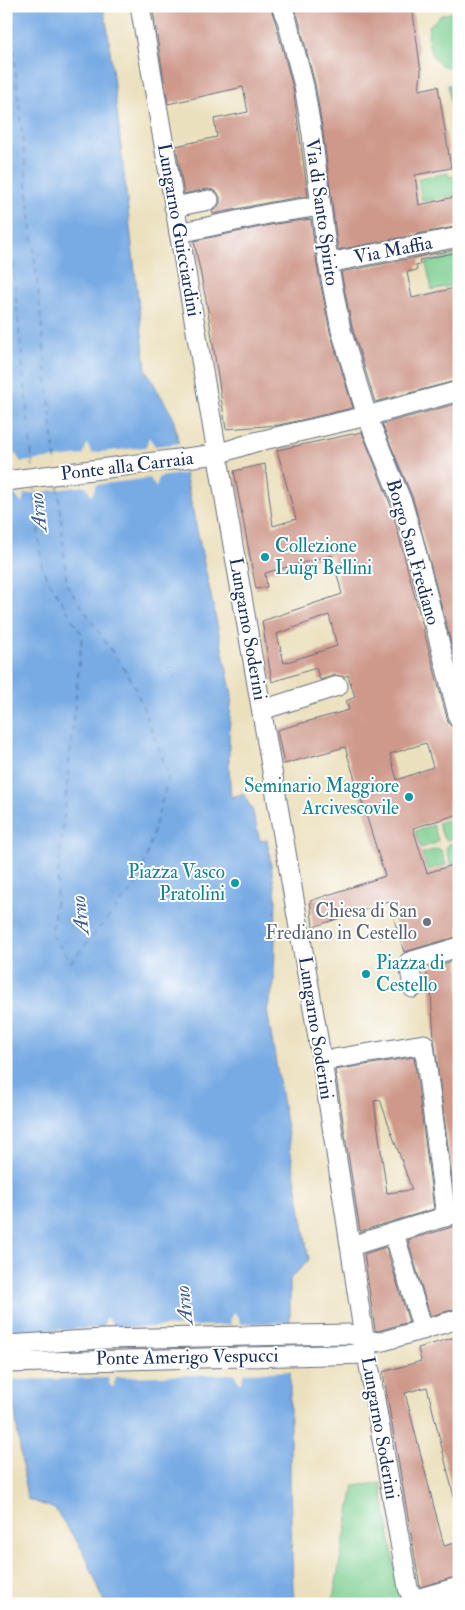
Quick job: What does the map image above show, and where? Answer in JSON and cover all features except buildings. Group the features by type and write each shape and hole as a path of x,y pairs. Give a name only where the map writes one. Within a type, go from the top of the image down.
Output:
{"street":[{"name":"Lungarno Guicciardini","path":"140,6 179,233 208,456"},
{"name":"Via di Santo Spirito","path":"281,6 287,20 304,86 328,263 341,330 368,416"},
{"path":"174,207 209,200"},
{"path":"179,233 273,213 320,206"},
{"name":"Via Maffia","path":"328,263 459,237"},
{"name":"Ponte alla Carraia","path":"6,481 208,456 255,442 368,416 459,391"},
{"name":"Borgo San Frediano","path":"368,416 402,502 456,693 459,719"},
{"name":"Lungarno Soderini","path":"208,456 262,710 322,1061 351,1246 358,1345 408,1588 418,1601"},
{"path":"262,710 338,686"},
{"path":"413,988 409,962 459,947"},
{"path":"322,1061 424,1044 453,1215 351,1246"},
{"path":"394,1233 423,1330"},
{"path":"358,1345 380,1342 459,1319"},
{"name":"Ponte Amerigo Vespucci","path":"6,1345 113,1339 358,1345"},
{"name":"Ponte Amerigo Vespucci","path":"6,1363 358,1345"},
{"path":"418,1601 459,1587"}],"green space":[{"path":"459,11 459,69 442,66 437,61 430,50 428,34 429,26 441,15"},
{"path":"459,83 459,156 448,85"},
{"path":"448,173 449,177 459,175 459,195 422,201 418,178"},
{"path":"459,255 459,284 432,290 426,263"},
{"path":"458,817 459,837 447,840 443,837 438,823"},
{"path":"433,825 438,840 436,843 421,848 415,831"},
{"path":"459,841 459,861 451,864 446,849 449,844"},
{"path":"441,850 446,865 428,870 422,853"},
{"path":"381,1483 401,1604 332,1604 354,1486"}],"water":[{"name":"Arno","path":"6,6 103,6 108,32 146,370 173,417 232,695 229,746 231,797 243,794 252,809 260,841 267,840 276,897 274,984 267,1010 309,1260 290,1279 290,1486 295,1604 105,1604 85,1554 55,1509 27,1499 6,1361 6,1249 11,1240 6,1235"}],"pier":[{"path":"149,437 155,446 181,443 188,473 159,477 156,488 150,478 96,485 92,496 86,486 24,494 22,504 15,495 6,496 6,464 11,463 15,453 21,462 83,455 87,444 92,453 146,447"},
{"path":"234,1312 239,1318 240,1324 293,1322 293,1371 244,1373 241,1384 235,1374 116,1377 113,1388 108,1378 8,1380 6,1373 6,1332 103,1328 106,1317 112,1323 113,1328 230,1325"}],"ferry route":[{"path":"9,6 56,466"},
{"path":"6,198 33,469"},
{"path":"34,485 42,569 82,635 52,935 71,962 140,880 169,776 134,684 67,585 58,485"}],"place":[{"name":"Collezione Luigi Bellini","path":"265,557"},
{"name":"Seminario Maggiore Arcivescovile","path":"409,797"},
{"name":"Piazza Vasco Pratolini","path":"235,883"},
{"name":"Chiesa di San Frediano in Cestello","path":"427,922"},
{"name":"Piazza di Cestello","path":"366,974"}]}
